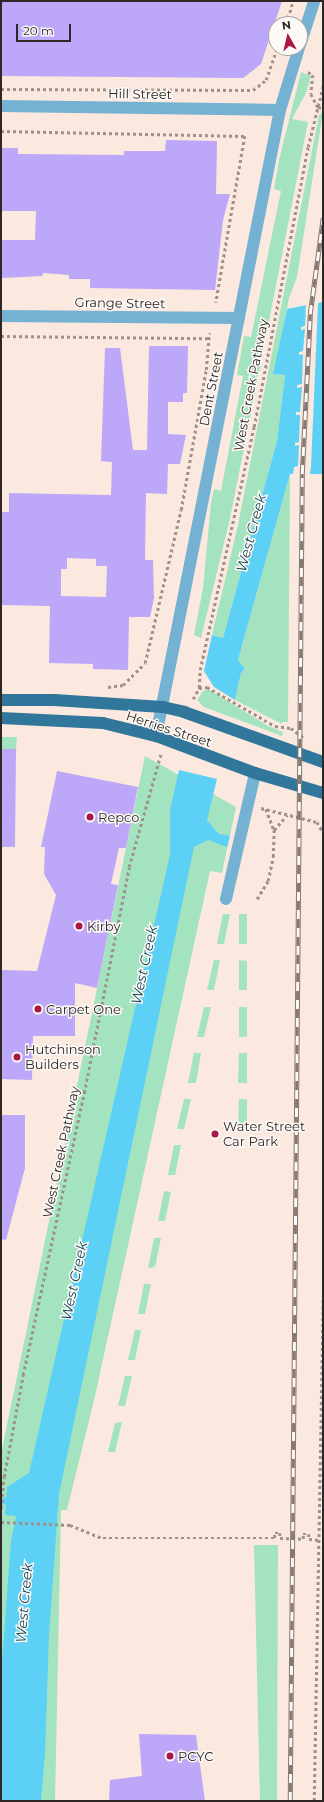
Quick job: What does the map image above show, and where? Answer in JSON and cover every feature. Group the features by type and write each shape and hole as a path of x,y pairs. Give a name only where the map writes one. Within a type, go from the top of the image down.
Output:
{"main road":[{"name":"Herries Street","path":"1,700 54,700 163,707 184,712 323,762"},
{"name":"Herries Street","path":"1,718 103,723 156,736 255,773 323,793"}],"street":[{"path":"308,20 314,2"},
{"name":"Dent Street","path":"156,736 163,707 280,110 297,56"},
{"name":"Hill Street","path":"1,106 280,110"},
{"name":"Grange Street","path":"1,316 239,318"},
{"path":"226,899 255,773"}],"path":[{"path":"288,16 293,1"},
{"path":"1,89 253,90 266,80 274,56"},
{"path":"301,68 313,75 310,94 318,107 323,108"},
{"name":"West Creek Pathway","path":"309,742 291,728 275,726 207,687 199,688 200,670 254,427 323,86"},
{"path":"1,131 245,136 208,338 206,370 180,510 145,664 136,675"},
{"path":"1,336 208,338"},
{"name":"West Creek Pathway","path":"1,1509 4,1477 129,867 160,755"},
{"path":"257,899 268,881 273,857 274,830 265,809"},
{"path":"274,830 288,815"},
{"path":"314,1801 320,1540 323,1297"},
{"path":"1,1522 70,1525 103,1538 274,1538 275,1533 280,1533 280,1538 303,1539 303,1534 309,1534 309,1539 320,1540"}],"green space":[{"path":"301,72 311,76 306,93 292,119 308,122 262,357 254,355 252,362 261,364 229,523 201,638 194,635 203,588 211,503 214,489 221,491 243,376 237,375 244,336 251,337 281,191 274,189 279,160"},
{"path":"323,112 297,277 289,298 274,374 285,375 277,441 223,638 212,635 238,525 319,115"},
{"path":"290,474 288,722 282,722 282,724 235,700 241,673 245,669 238,660"},
{"path":"323,582 323,723 322,714"},
{"path":"208,689 268,726 283,732 282,736 204,707 197,700 203,691"},
{"path":"1,737 17,737 16,749 1,749"},
{"path":"145,756 236,807 222,873 210,871 95,1396 67,1510 61,1510 55,1801 1,1801 1,1454"},
{"path":"223,914 230,914 224,944 217,944"},
{"path":"239,914 247,914 247,944 239,944"},
{"path":"214,960 220,960 214,990 207,990"},
{"path":"239,960 247,961 247,990 239,990"},
{"path":"204,1007 211,1007 204,1037 197,1037"},
{"path":"239,1007 247,1007 247,1037 239,1037"},
{"path":"194,1053 201,1053 196,1083 188,1083"},
{"path":"239,1053 247,1053 247,1083 238,1083"},
{"path":"184,1099 191,1099 184,1129 177,1129"},
{"path":"239,1099 247,1099 247,1129 238,1129"},
{"path":"174,1145 181,1145 175,1175 168,1175"},
{"path":"164,1191 171,1192 165,1221 158,1221"},
{"path":"154,1238 161,1238 155,1267 148,1268"},
{"path":"144,1284 151,1284 145,1314 138,1314"},
{"path":"135,1330 141,1330 135,1360 128,1360"},
{"path":"125,1376 132,1376 125,1406 118,1406"},
{"path":"122,1422 115,1452 108,1452 115,1423"},
{"path":"254,1545 278,1545 277,1801 260,1801"}],"water":[{"path":"323,302 323,474 290,474 238,660 245,669 241,673 235,700 214,687 204,671 212,635 223,638 277,441 285,375 273,374 287,309"},
{"name":"West Creek","path":"179,770 217,779 207,820 219,834 230,836 227,847 208,840 194,847 59,1494 49,1635 45,1754 41,1801 1,1801 1,1675 11,1541 16,1516 5,1515 7,1487 29,1473 170,855 170,810"}],"pier":[{"path":"306,303 318,303 311,467 310,474 293,474 294,467 298,466 299,445 295,446 295,443 299,442 300,415 296,415 296,412 300,412 302,387 297,388 297,385 302,384 303,354 299,355 299,352 303,351 305,329 301,330 301,327 305,326"}],"building":[{"path":"1,1 282,1 277,16 268,16 268,43 261,64 243,78 1,76"},
{"path":"166,140 217,141 216,194 230,194 223,220 215,290 90,288 90,279 69,279 69,275 43,273 42,276 1,278 1,240 35,240 36,211 1,211 1,148 18,148 18,154 124,155 124,151 165,151"},
{"path":"149,346 188,346 187,393 183,393 183,402 168,402 168,434 186,435 180,464 168,464 167,494 146,493 145,560 153,560 154,598 150,617 129,617 128,670 93,669 93,664 49,663 50,606 1,605 1,512 9,512 9,493 111,495 112,462 101,461 105,348 120,348 133,450 147,450","holes":["67,558 96,559 96,566 107,566 106,597 61,596 61,569 67,569"]},
{"path":"1,749 16,749 15,847 1,847"},
{"path":"57,771 138,787 126,848 119,848 111,884 118,885 97,988 75,983 75,1036 33,1036 32,1080 1,1079 1,970 37,971 56,895 44,874 45,847 41,847"},
{"path":"1,1115 25,1115 25,1168 6,1240 1,1239"},
{"name":"PCYC","path":"139,1734 196,1735 205,1801 109,1801 110,1780 142,1776"}],"waterway":[{"path":"1,1502 12,1499"}],"railway":[{"path":"290,1801 302,474 310,314 323,218"}],"place":[{"name":"Repco","path":"90,817"},
{"name":"Kirby","path":"79,926"},
{"name":"Carpet One","path":"38,1009"},
{"name":"Hutchinson Builders","path":"17,1057"},
{"name":"Water Street Car Park","path":"215,1134"},
{"name":"PCYC","path":"170,1756"}]}
